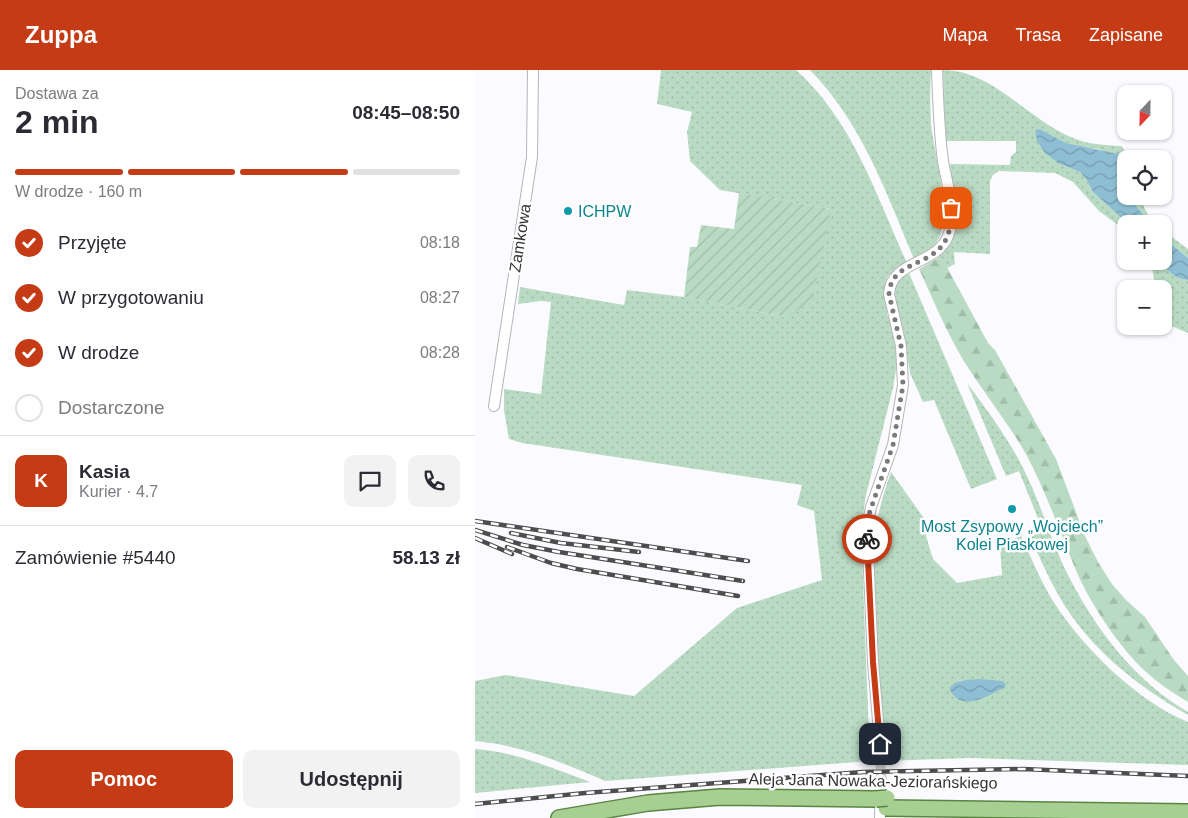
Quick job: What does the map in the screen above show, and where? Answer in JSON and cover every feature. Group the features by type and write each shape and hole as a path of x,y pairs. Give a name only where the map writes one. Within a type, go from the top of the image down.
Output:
{"main road":[{"name":"Aleja Jana Nowaka-Jeziorańskiego","path":"559,818 648,803 720,797 881,806 1188,812"},
{"name":"Aleja Jana Nowaka-Jeziorańskiego","path":"614,818 652,812 723,807 1188,802"}],"street":[{"name":"Zamkowa","path":"494,406 532,157 533,70"},
{"path":"880,744 873,662 867,526 871,507 893,445 903,385 901,346 889,294 889,286 898,273 935,254 951,229 951,208 943,161 937,70"},
{"path":"881,779 881,806"}],"green space":[{"path":"661,70 796,70 816,90 848,136 873,185 907,263 888,276 885,286 887,314 895,337 897,364 893,388 866,495 861,529 870,761 605,781 558,761 509,746 475,741 475,681 506,675 634,696 737,608 822,580 814,511 797,505 802,485 522,443 509,439 504,410 504,389 541,394 551,302 541,301 518,304 520,287 624,305 627,290 684,297 785,317 831,209 720,190 690,161 687,132 692,112 657,104"},
{"path":"810,70 931,70 931,124 941,184 944,216 942,229 936,243 914,259 883,184 858,135 844,112"},
{"path":"943,70 962,72 980,79 1062,133 1089,143 1121,146 1124,150 1117,150 1117,157 1098,149 1066,143 1040,129 1060,164 1080,172 1093,192 1118,215 1117,224 1099,211 1073,182 1055,173 999,171 993,175 990,181 990,254 954,252 955,264 947,268 942,258 938,258 951,240 956,222 950,164 1010,165 1011,156 1016,152 1016,141 945,141"},
{"path":"739,193 831,209 812,302 785,317 684,297 690,247 697,247 701,225 734,229"},
{"path":"1143,205 1148,215 1144,215 1136,206"},
{"path":"1172,237 1188,249 1188,258 1172,245"},
{"path":"938,258 942,258 988,343 995,350 1056,459 1085,536 1098,562 1112,584 1145,617 1174,660 1188,676 1188,702 1160,684 1136,662 1107,626 1091,600 1078,575 1027,456 962,358 919,269"},
{"path":"1152,270 1168,270 1180,278 1188,280 1188,333 1172,326 1172,280 1154,279"},
{"path":"909,273 997,479 971,489 934,400 923,402 910,373 903,328 893,291 899,280"},
{"path":"967,383 997,424 1017,457 1069,577 1092,617 1134,670 1169,700 1188,712 1188,715 1151,692 1116,665 1085,634 1060,598 1028,532 1041,526 1019,471 1006,476"},
{"path":"891,472 926,521 926,536 933,559 957,583 1002,575 1000,545 1021,536 1053,601 1095,654 1112,671 1150,701 1188,722 1188,765 971,758 883,761 886,734 882,733 873,550 879,510"},
{"path":"475,749 489,750 519,757 590,782 475,793"}],"water":[{"path":"1040,129 1066,143 1117,154 1117,205 1136,205 1144,215 1118,215 1093,192 1080,172 1060,164 1045,153 1037,141 1035,130"},
{"path":"1172,245 1188,258 1188,280 1172,274 1168,270 1172,270"},
{"path":"980,679 1003,681 1006,685 1004,688 983,698 968,702 961,701 955,697 950,690 950,687 955,683"}],"tunnel":[{"path":"880,744 881,779"}],"railway":[{"path":"475,521 748,561"},
{"path":"475,530 523,545 559,552 743,581"},
{"path":"511,533 561,543 639,552"},
{"path":"475,538 512,554"},
{"path":"507,547 551,563 577,569 738,596"},
{"path":"475,804 585,793 863,772 1023,769 1188,776"}],"way so far":[{"path":"867,539 868,517 893,445 903,385 903,363 899,331 889,294 889,286 898,273 935,254 941,247 951,229 951,208"}],"place":[{"name":"ICHPW","path":"568,211"},
{"name":"Most Zsypowy „Wojciech” Kolei Piaskowej","path":"1012,509"}],"route":[{"path":"867,539 873,662 880,744"}]}
